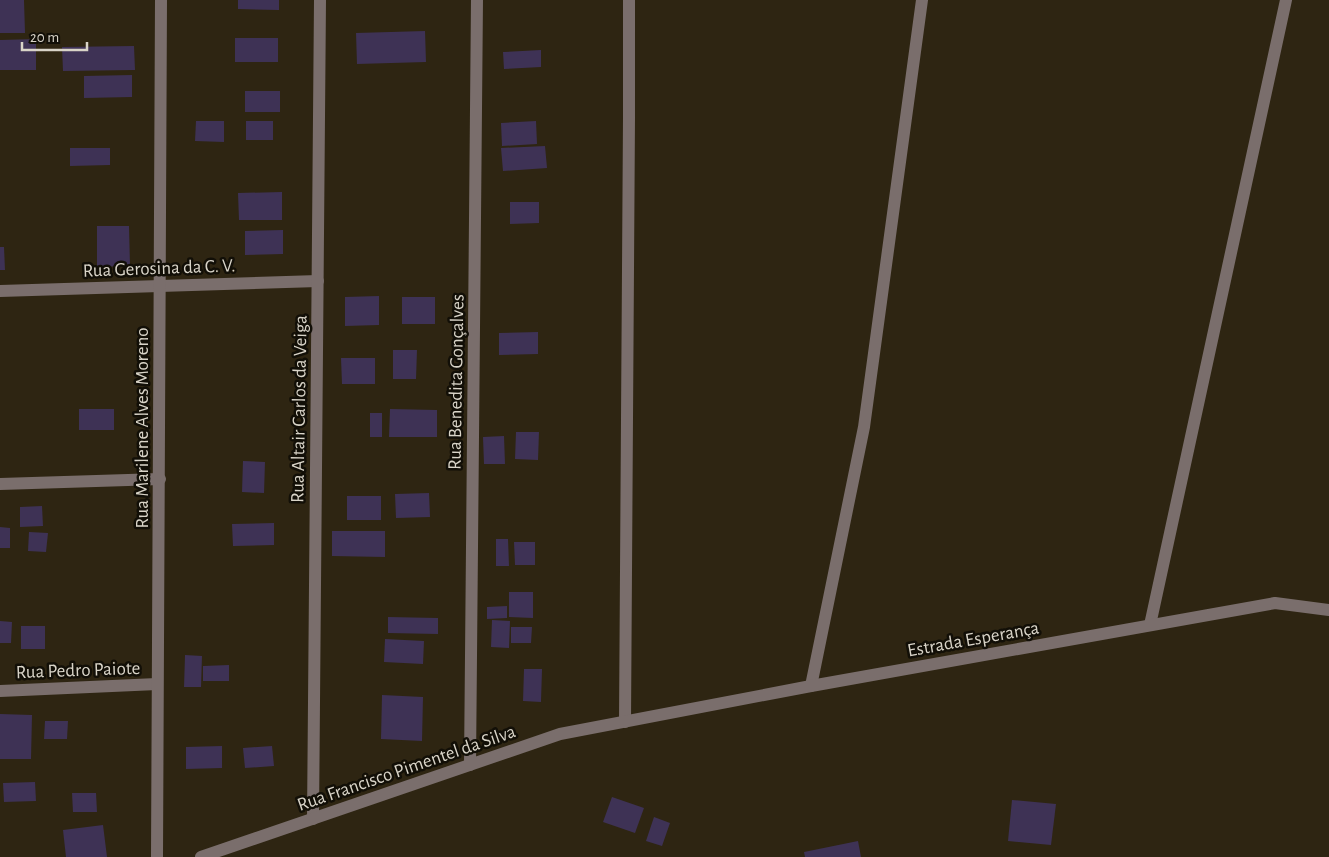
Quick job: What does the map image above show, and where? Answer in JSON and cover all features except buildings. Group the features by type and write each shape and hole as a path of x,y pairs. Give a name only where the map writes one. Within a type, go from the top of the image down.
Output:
{"street":[{"name":"Rua Marilene Alves Moreno","path":"157,857 161,0"},
{"name":"Rua Altair Carlos da Veiga","path":"313,819 320,0"},
{"name":"Rua Benedita Gonçalves","path":"470,765 477,0"},
{"path":"625,722 630,117 628,0"},
{"path":"811,686 864,427 922,0"},
{"path":"1150,625 1286,0"},
{"name":"Rua Gerosina da C. V.","path":"0,291 318,281"},
{"path":"0,484 160,480"},
{"name":"Estrada Esperança","path":"625,722 811,686 1275,602 1329,610"},
{"name":"Rua Pedro Paiote","path":"0,691 157,684"},
{"name":"Rua Francisco Pimentel da Silva","path":"201,857 560,734 625,722"}]}
